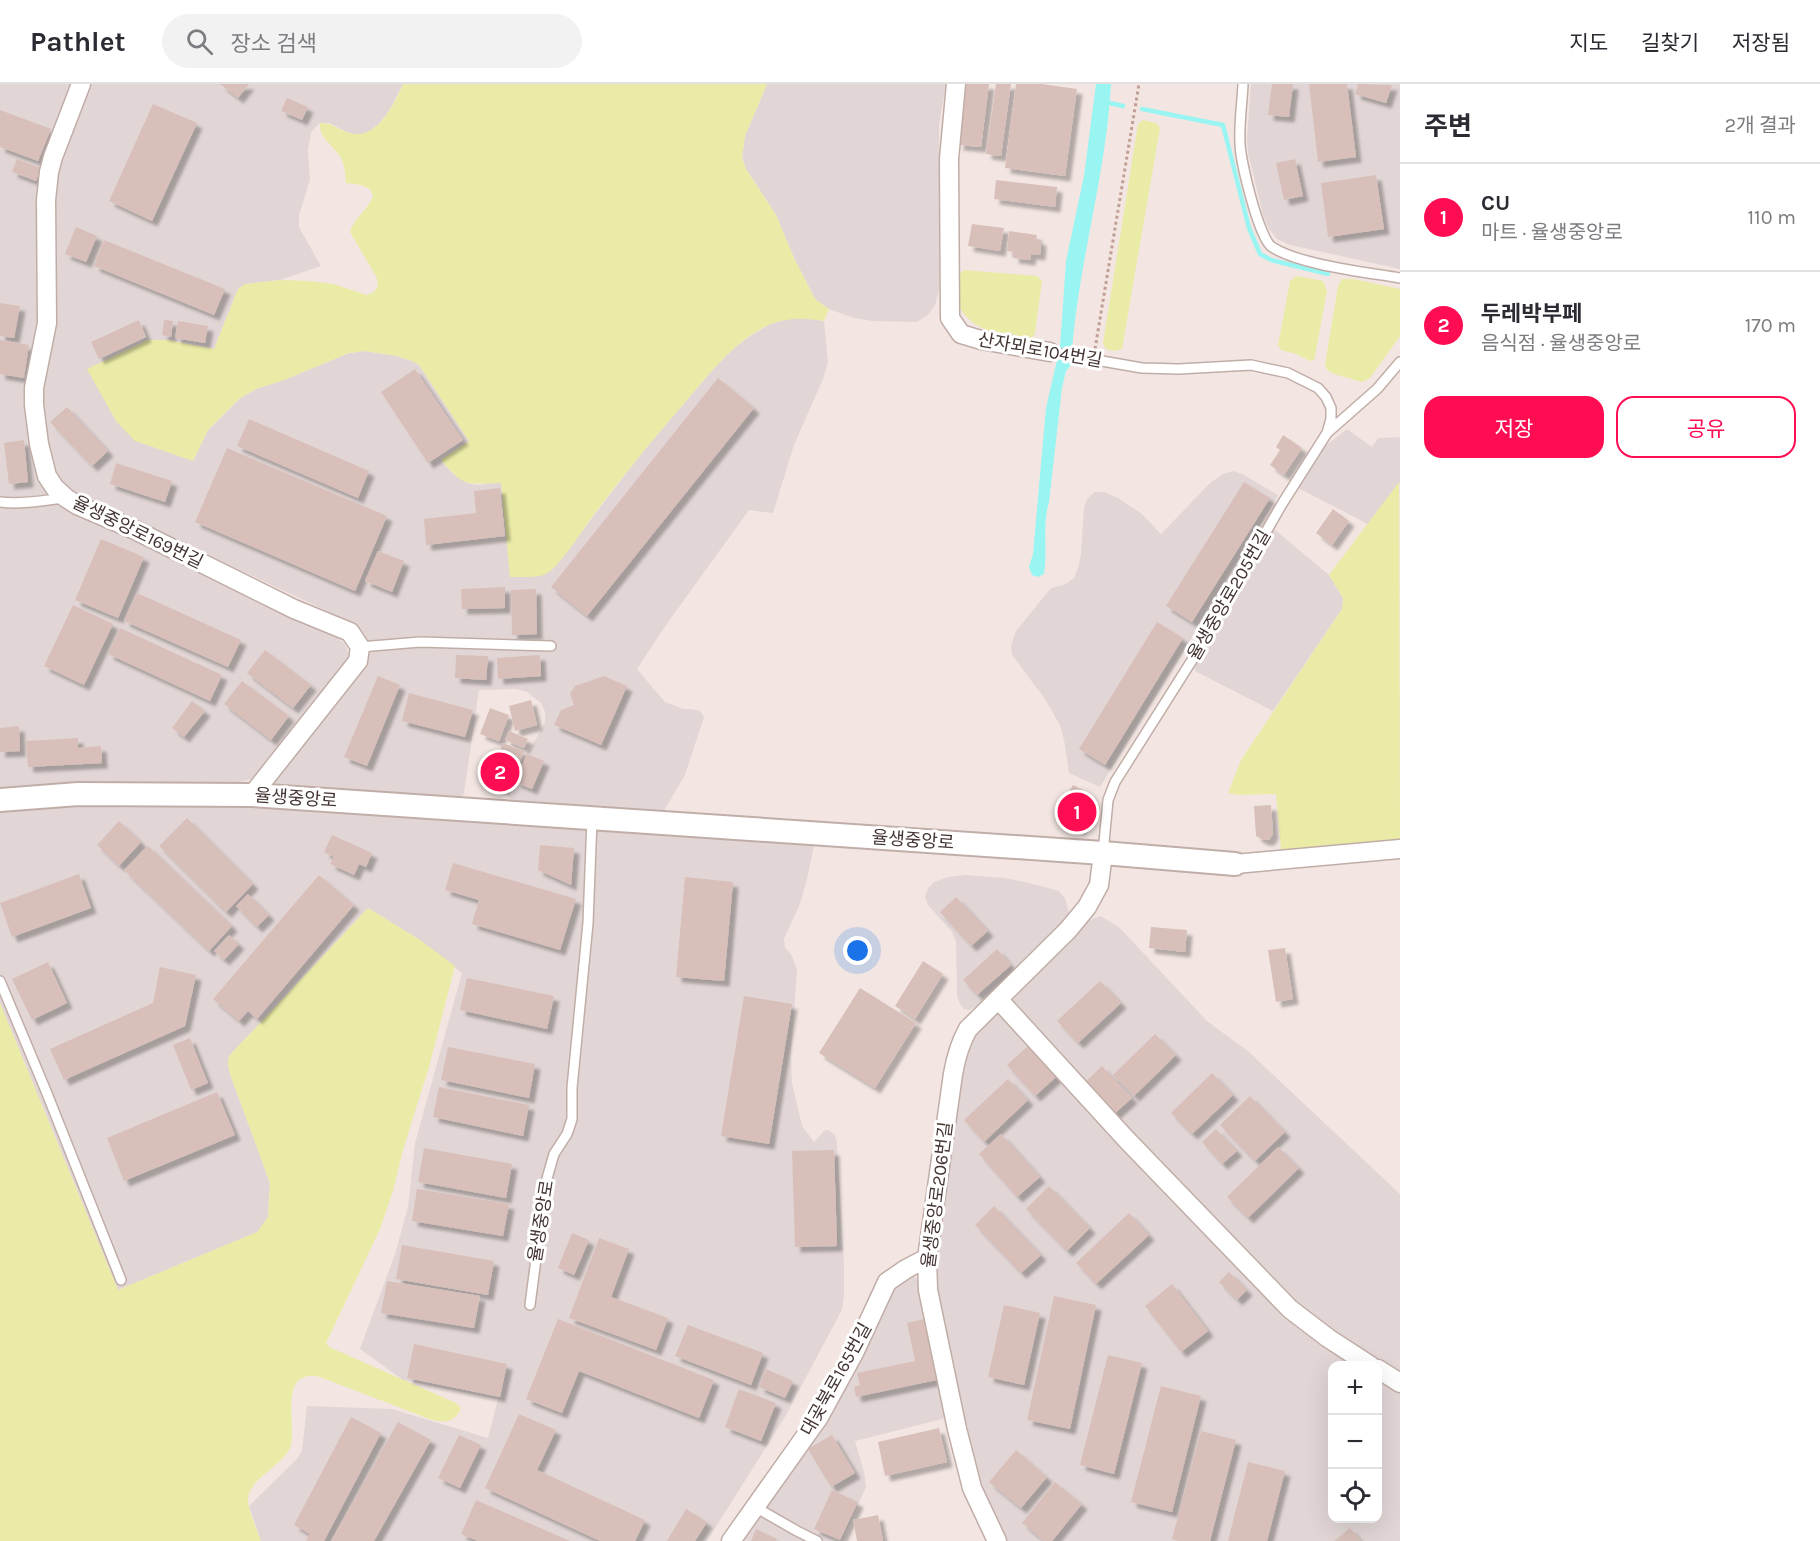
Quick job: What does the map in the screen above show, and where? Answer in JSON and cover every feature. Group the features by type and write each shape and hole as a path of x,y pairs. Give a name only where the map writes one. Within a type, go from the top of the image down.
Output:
{"street":[{"name":"율생중앙로169번길","path":"81,84 49,172 46,200 46,323 34,388 34,405 47,476 66,498 294,609 350,632 360,647"},
{"name":"산자뫼로104번길","path":"956,84 949,159 950,318 962,334 981,340 1050,352"},
{"path":"252,795 358,661 360,647"},
{"name":"율생중앙로","path":"0,800 78,794 252,795 1235,864"},
{"path":"1235,864 1400,849"},
{"name":"율생중앙로206번길","path":"997,1541 972,1488 957,1429 928,1290 927,1258 956,1056 968,1029 1068,930 1088,907 1099,885 1103,853"},
{"path":"998,999 1118,1131 1290,1309 1328,1338 1365,1361"},
{"name":"대곶북로165번길","path":"731,1541 819,1417 854,1353 887,1282 927,1258"},
{"path":"1382,1372 1400,1383"}],"lane":[{"path":"1243,84 1239,145 1260,229 1269,246 1286,254 1320,264 1400,278"},
{"name":"산자뫼로104번길","path":"1050,352 1142,368 1251,365 1288,373 1318,388 1326,397 1331,408 1327,433"},
{"name":"율생중앙로205번길","path":"1103,853 1108,800 1114,782 1194,657 1282,504 1327,433 1377,389 1400,362"},
{"path":"0,502 27,503 66,498"},
{"path":"360,647 420,642 550,646"},
{"name":"율생중앙로","path":"530,1305 546,1182 554,1154 567,1134 572,1119 572,1088 588,924 592,819"},
{"path":"0,981 122,1280"},
{"path":"755,1507 818,1541"}],"path":[{"path":"1088,359 1139,84"}],"shaded area":[{"path":"0,84 72,84 43,164 41,480 46,492 65,509 116,530 335,636 344,643 348,651 348,662 260,773 251,779 224,786 0,792"},
{"path":"90,84 403,84 389,111 378,125 367,133 358,135 349,133 329,123 320,123 311,132 308,150 310,180 299,215 299,227 321,266 280,280 245,284 238,289 214,349 168,340 148,340 88,369 116,421 193,461 208,430 239,399 256,389 349,353 365,351 397,356 419,365 469,441 441,460 451,472 467,483 477,485 501,482 552,570 645,449 733,349 771,324 790,318 824,321 828,362 823,379 794,445 773,513 749,510 637,669 665,702 683,709 700,711 704,717 685,775 662,814 511,802 507,794 510,783 545,723 545,712 541,703 527,692 516,689 479,690 464,793 458,803 277,787 274,780 368,648 363,632 346,620 131,519 85,501 66,488 53,471 41,415 54,199 60,165"},
{"path":"767,84 946,84 939,124 939,290 935,305 928,315 917,322 872,321 854,318 829,309 815,299 776,215 746,169 742,158 745,136"},
{"path":"1251,84 1400,84 1400,269 1290,245 1277,239 1269,229 1263,215 1248,153"},
{"path":"1347,429 1372,447 1378,438 1400,437 1400,483 1368,524 1298,488 1324,447"},
{"path":"1234,471 1278,495 1100,787 1069,773 1060,725 1045,699 1012,655 1011,646 1016,631 1051,588 1066,584 1074,578 1081,554 1084,507 1088,498 1095,492 1104,492 1118,498 1142,514 1161,534 1210,483 1223,474"},
{"path":"1274,529 1329,575 1343,598 1342,609 1273,711 1195,671 1195,663"},
{"path":"106,803 243,805 814,846 800,904 784,939 785,948 791,954 797,969 791,1055 792,1083 802,1126 814,1142 824,1131 828,1130 835,1135 837,1143 844,1263 842,1309 785,1417 707,1541 261,1541 249,1506 297,1459 302,1450 307,1406 392,1409 488,1438 498,1399 403,1380 360,1349 395,1254 408,1207 415,1143 462,973 420,940 368,908 229,1056 230,1074 270,1183 268,1217 263,1225 257,1232 118,1290 0,1003 0,809"},
{"path":"966,875 1005,878 1059,891 1065,898 1070,916 1018,970 978,1005 969,1010 964,1009 960,1004 957,995 956,942 952,932 928,905 925,896 928,888 934,882 948,877"},
{"path":"1100,916 1119,927 1207,1021 1249,1052 1400,1194 1400,1541 1003,1541 980,1492 934,1291 934,1265 963,1060 975,1032 1085,922"},
{"path":"909,1275 920,1282 950,1417 855,1441 866,1487 842,1541 738,1541 889,1288"}],"green space":[{"path":"403,84 767,84 745,136 742,158 746,169 776,215 815,299 829,309 824,321 784,320 758,330 735,347 705,378 638,458 558,564 546,574 510,577 501,483 473,484 467,482 456,476 441,460 469,441 419,365 412,361 365,351 349,353 256,389 239,399 208,430 193,461 135,441 116,421 87,369 148,340 168,340 214,349 238,289 245,284 280,280 308,281 334,284 367,295 374,292 378,286 377,278 350,232 373,196 370,189 346,183 341,158 323,137 320,123 357,134 367,132 389,112"},
{"path":"1143,120 1156,123 1160,128 1122,349 1115,351 1106,349 1103,343 1138,124"},
{"path":"964,270 1037,276 1042,281 1035,333 1031,340 994,333 972,322 964,314 958,303 956,281"},
{"path":"1296,276 1323,281 1327,291 1315,356 1314,360 1310,361 1281,350 1278,345 1290,281"},
{"path":"1342,279 1353,279 1400,289 1400,336 1370,378 1362,382 1334,374 1327,370 1325,364 1338,286"},
{"path":"1399,482 1400,839 1281,850 1276,794 1228,793 1241,760 1342,609 1343,598 1329,575"},
{"path":"368,908 420,940 455,966 429,1067 380,1229 326,1343 329,1347 456,1403 461,1408 459,1413 453,1419 432,1420 320,1377 306,1376 298,1381 293,1390 290,1448 280,1461 260,1478 250,1490 248,1497 261,1541 0,1541 0,1003 118,1290 257,1232 268,1217 270,1183 230,1074 229,1056"}],"water":[{"path":"1096,84 1111,84 1108,119 1079,294 1071,365 1066,371 1062,388 1046,520 1044,574 1038,577 1032,575 1029,567 1033,554 1046,408 1060,347 1066,261 1084,176"}],"building":[{"path":"220,84 249,84 238,98"},
{"path":"966,84 989,84 981,147 958,145"},
{"path":"996,84 1011,84 1001,156 986,154"},
{"path":"1016,84 1042,84 1077,89 1065,176 1005,168"},
{"path":"1272,84 1293,84 1289,117 1268,115"},
{"path":"1309,84 1347,84 1356,157 1318,162"},
{"path":"1358,84 1392,85 1386,103 1355,94"},
{"path":"287,98 308,107 302,120 281,111"},
{"path":"153,104 197,123 152,221 109,201"},
{"path":"0,110 51,129 38,161 0,147"},
{"path":"17,159 41,168 36,181 12,172"},
{"path":"1295,159 1303,196 1284,200 1276,163"},
{"path":"1376,175 1384,229 1328,237 1321,183"},
{"path":"996,180 1057,187 1055,207 994,199"},
{"path":"972,224 1004,228 1000,251 968,246"},
{"path":"76,227 97,236 86,262 65,254"},
{"path":"1009,231 1037,235 1036,239 1041,240 1040,255 1031,254 1030,260 1013,258 1014,252 1007,251"},
{"path":"104,240 225,289 214,315 94,266"},
{"path":"0,303 20,306 14,338 0,336"},
{"path":"139,320 146,337 99,359 91,342"},
{"path":"164,320 173,321 171,337 162,335"},
{"path":"178,321 208,326 205,343 175,338"},
{"path":"0,340 29,345 24,378 0,374"},
{"path":"415,369 463,440 428,463 381,392"},
{"path":"718,378 754,408 587,616 551,587"},
{"path":"67,407 108,451 92,466 50,422"},
{"path":"249,419 369,471 358,498 237,446"},
{"path":"1283,435 1302,448 1284,475 1270,465 1280,450 1276,447"},
{"path":"24,440 28,482 9,484 4,443"},
{"path":"227,448 387,516 355,591 195,522"},
{"path":"116,463 172,481 165,502 110,484"},
{"path":"1244,482 1270,498 1192,622 1166,606"},
{"path":"500,488 505,536 426,545 424,519 476,513 474,491"},
{"path":"1333,509 1349,521 1332,545 1316,533"},
{"path":"101,539 144,557 118,618 75,600"},
{"path":"378,551 404,561 392,592 365,581"},
{"path":"505,587 505,608 462,609 461,589"},
{"path":"536,589 537,634 512,635 511,590"},
{"path":"137,593 241,640 228,667 124,621"},
{"path":"73,605 113,624 84,685 44,666"},
{"path":"1157,622 1183,638 1105,765 1079,749"},
{"path":"120,628 222,675 210,701 108,654"},
{"path":"265,650 311,685 293,708 247,673"},
{"path":"456,655 488,656 486,680 455,678"},
{"path":"540,655 541,676 498,679 497,658"},
{"path":"378,676 400,685 367,766 344,757"},
{"path":"604,676 627,686 601,745 554,725 561,710 574,705 570,694 575,686"},
{"path":"242,681 289,716 271,740 224,704"},
{"path":"409,693 473,710 465,737 402,721"},
{"path":"531,700 537,725 515,731 509,706"},
{"path":"192,701 205,711 184,737 172,728"},
{"path":"490,708 509,715 499,741 480,734"},
{"path":"19,726 20,751 0,752 0,728"},
{"path":"509,731 528,739 524,748 505,740"},
{"path":"78,738 78,748 101,746 102,763 28,767 26,741"},
{"path":"503,743 524,751 520,761 499,753"},
{"path":"527,754 544,761 532,789 515,782"},
{"path":"496,756 513,762 503,789 486,783"},
{"path":"1073,785 1088,793 1093,802 1080,829 1066,822 1069,792"},
{"path":"1271,805 1273,834 1269,840 1263,840 1256,836 1254,806"},
{"path":"187,818 253,884 226,912 159,846"},
{"path":"119,821 141,842 119,866 97,845"},
{"path":"332,835 372,853 366,867 359,864 354,875 330,864 334,857 324,852"},
{"path":"540,845 574,848 571,885 538,870"},
{"path":"148,846 232,926 209,951 124,870"},
{"path":"453,863 576,899 560,950 472,924 479,900 445,890"},
{"path":"79,874 91,908 12,937 0,903"},
{"path":"319,875 354,905 257,1019 248,1011 239,1021 213,999"},
{"path":"685,877 733,882 724,981 676,977"},
{"path":"248,894 269,915 257,927 236,906"},
{"path":"956,897 988,931 971,946 940,912"},
{"path":"1151,927 1187,930 1185,952 1149,948"},
{"path":"229,935 239,944 224,960 214,951"},
{"path":"1285,948 1293,999 1276,1002 1268,950"},
{"path":"997,949 1011,965 977,995 963,980"},
{"path":"923,961 943,974 915,1019 895,1006"},
{"path":"48,962 67,1003 32,1020 12,979"},
{"path":"160,967 196,975 185,1026 64,1080 50,1049 153,1003"},
{"path":"467,978 554,996 547,1029 460,1010"},
{"path":"1100,981 1121,1003 1078,1043 1057,1021"},
{"path":"860,988 916,1023 875,1088 819,1053"},
{"path":"744,996 792,1004 769,1144 721,1136"},
{"path":"1155,1034 1176,1055 1134,1096 1113,1075"},
{"path":"190,1038 208,1083 191,1090 173,1045"},
{"path":"1029,1045 1057,1076 1035,1096 1007,1065"},
{"path":"448,1047 535,1064 529,1098 441,1080"},
{"path":"1102,1066 1132,1098 1113,1115 1084,1083"},
{"path":"1212,1073 1233,1095 1192,1134 1171,1113"},
{"path":"1008,1079 1028,1100 984,1142 964,1120"},
{"path":"439,1087 529,1105 523,1136 433,1117"},
{"path":"217,1092 235,1135 124,1181 107,1138"},
{"path":"1250,1096 1285,1132 1255,1161 1220,1125"},
{"path":"1216,1129 1237,1151 1222,1164 1202,1142"},
{"path":"1001,1134 1040,1177 1017,1197 979,1154"},
{"path":"1278,1147 1299,1168 1248,1218 1227,1197"},
{"path":"424,1148 512,1164 506,1198 418,1182"},
{"path":"834,1150 837,1246 795,1247 792,1151"},
{"path":"1049,1186 1090,1228 1067,1251 1026,1209"},
{"path":"417,1189 509,1204 503,1236 412,1221"},
{"path":"994,1206 1041,1255 1021,1273 975,1225"},
{"path":"1129,1213 1149,1235 1096,1284 1076,1263"},
{"path":"572,1233 589,1240 574,1275 558,1268"},
{"path":"599,1238 629,1249 611,1297 668,1318 656,1350 569,1318"},
{"path":"402,1245 494,1261 488,1295 396,1279"},
{"path":"1229,1272 1247,1290 1237,1300 1219,1282"},
{"path":"387,1281 480,1296 474,1328 381,1313"},
{"path":"1172,1284 1208,1331 1181,1352 1145,1306"},
{"path":"1054,1296 1096,1305 1070,1429 1027,1420"},
{"path":"1004,1305 1040,1313 1024,1385 988,1377"},
{"path":"928,1318 941,1379 856,1397 854,1387 860,1385 857,1373 915,1361 907,1323"},
{"path":"558,1319 714,1380 699,1418 579,1371 562,1413 526,1399"},
{"path":"688,1325 763,1353 751,1385 675,1356"},
{"path":"414,1344 507,1364 500,1397 407,1378"},
{"path":"1108,1355 1142,1363 1114,1474 1080,1465"},
{"path":"766,1369 793,1381 785,1398 759,1387"},
{"path":"1161,1386 1201,1396 1172,1512 1131,1502"},
{"path":"739,1389 776,1403 761,1441 725,1427"},
{"path":"519,1414 556,1430 537,1470 645,1520 635,1541 600,1541 485,1488"},
{"path":"351,1417 381,1433 324,1541 306,1541 310,1534 294,1525"},
{"path":"398,1422 431,1440 374,1541 331,1541"},
{"path":"939,1428 947,1462 885,1476 878,1442"},
{"path":"1201,1431 1236,1440 1210,1541 1178,1541 1172,1539"},
{"path":"459,1435 481,1445 460,1488 438,1478"},
{"path":"832,1435 855,1473 831,1487 808,1449"},
{"path":"1016,1450 1047,1477 1021,1508 989,1482"},
{"path":"1248,1462 1285,1471 1267,1541 1228,1541"},
{"path":"1055,1482 1082,1504 1052,1541 1044,1541 1022,1523"},
{"path":"832,1490 858,1502 840,1540 814,1529"},
{"path":"476,1500 570,1541 478,1541 461,1534"},
{"path":"686,1509 707,1522 695,1541 667,1541"},
{"path":"878,1515 883,1541 857,1541 853,1520"},
{"path":"1350,1528 1361,1541 1334,1541"},
{"path":"756,1529 777,1539 776,1541 751,1541"}],"waterway":[{"path":"1105,102 1123,106"},
{"path":"1142,109 1223,125 1249,228 1260,254 1271,260 1328,274"}],"place":[{"name":"두레박부페","path":"500,772"},
{"name":"CU","path":"1077,812"}]}
